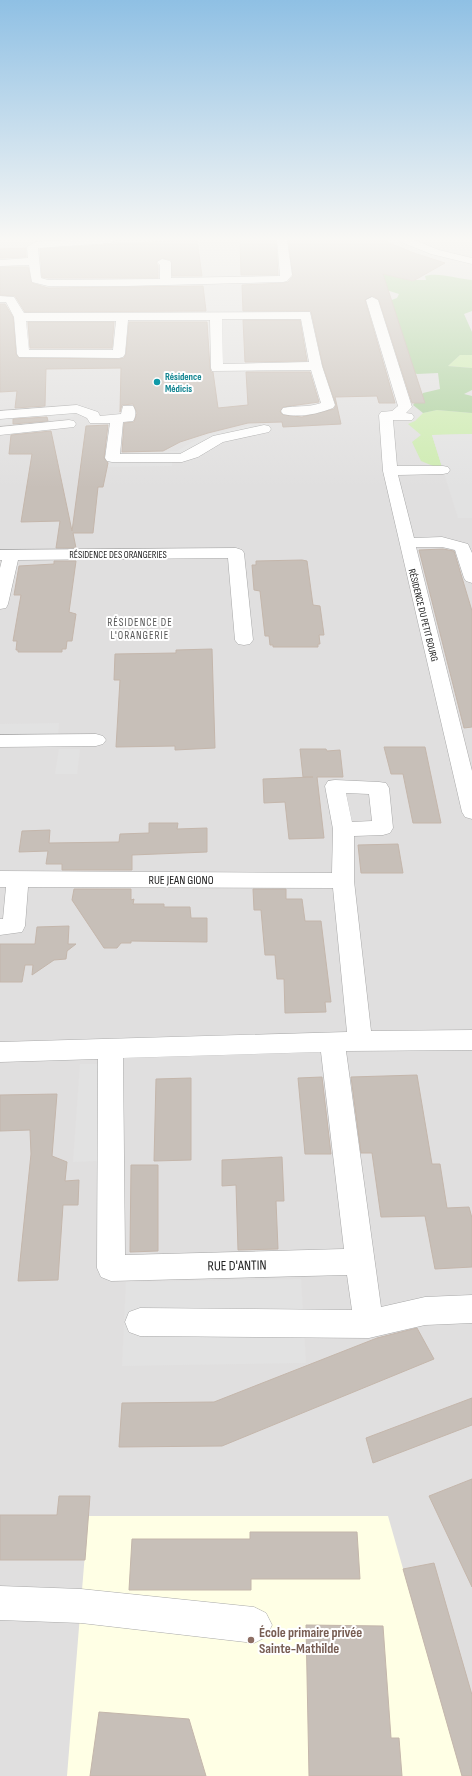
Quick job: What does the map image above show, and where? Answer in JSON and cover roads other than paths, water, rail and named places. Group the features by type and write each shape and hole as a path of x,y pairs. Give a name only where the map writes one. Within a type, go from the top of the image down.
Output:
{"street":[{"path":"20,323 23,354 119,354 122,323"},
{"path":"216,323 217,368 316,366"},
{"path":"288,411 311,411 328,406 316,366 308,323"},
{"name":"RÉSIDENCE DU PETIT BOURG","path":"379,323 405,407 396,416 390,471 407,543 464,744 472,812"},
{"path":"0,415 77,409 92,415 95,420"},
{"path":"0,431 74,424 95,420 128,418 128,409"},
{"path":"117,419 112,458 182,458 193,454 218,439 264,429"},
{"path":"390,471 443,470"},
{"path":"407,543 442,542 462,547 472,578"},
{"name":"RÉSIDENCE DES ORANGERIES","path":"5,555 236,553 244,640"},
{"path":"0,604 5,555"},
{"path":"0,741 96,740"},
{"path":"343,829 343,881 360,1041"},
{"name":"RUE JEAN GIONO","path":"0,927 14,926 9,879 343,881"},
{"path":"0,1052 360,1041 472,1040"},
{"path":"332,1042 369,1324"},
{"name":"RUE D'ANTIN","path":"110,1048 111,1268 360,1262"},
{"path":"140,1322 369,1324 425,1311 472,1309"},
{"path":"0,1603 81,1606 254,1624"}],"place":[{"name":"Résidence Médicis","path":"157,382"},
{"name":"École primaire privée Sainte-Mathilde","path":"251,1640"}],"district":[{"name":"RÉSIDENCE DE L'ORANGERIE","path":"140,628"}]}
